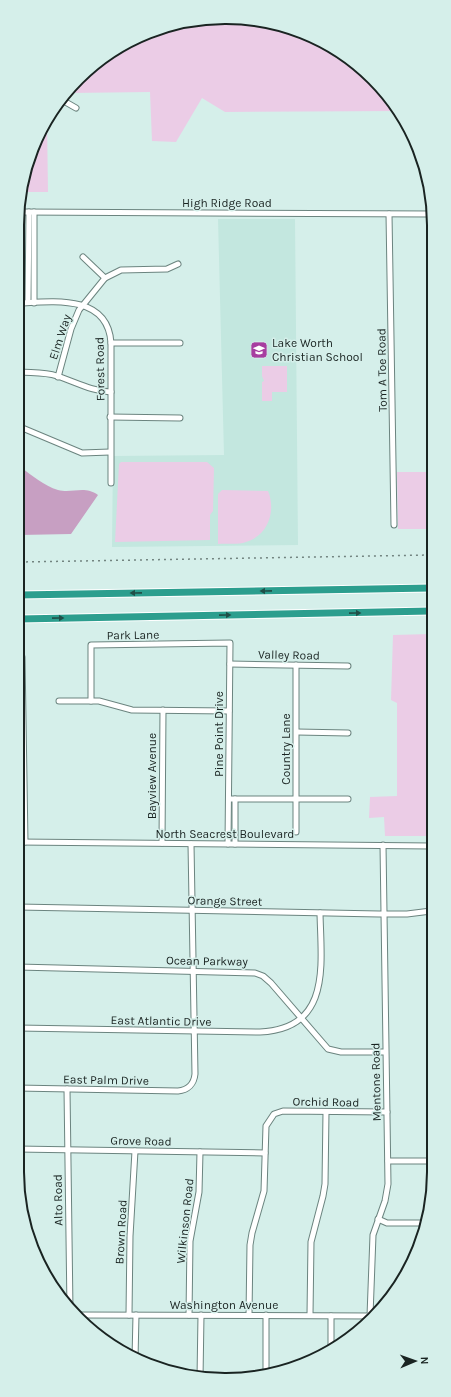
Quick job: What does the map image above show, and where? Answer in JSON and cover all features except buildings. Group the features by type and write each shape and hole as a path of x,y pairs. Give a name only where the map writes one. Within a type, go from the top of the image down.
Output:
{"highway":[{"path":"24,595 427,588"},
{"path":"24,619 427,611"}],"street":[{"path":"66,103 76,108"},
{"name":"High Ridge Road","path":"24,212 427,214"},
{"path":"31,303 32,212"},
{"name":"Tom A Toe Road","path":"389,214 394,525"},
{"path":"84,257 105,278 121,270 168,269 178,264"},
{"name":"Elm Way","path":"58,376 71,329 79,310 105,278"},
{"name":"Forest Road","path":"24,303 75,303 84,305 94,310 103,319 109,330 111,343 111,483"},
{"path":"111,343 180,343"},
{"path":"24,372 58,376 83,388 111,392"},
{"path":"110,417 180,418"},
{"path":"24,429 82,453 110,452"},
{"name":"Pine Point Drive","path":"230,643 229,711 235,844"},
{"name":"Park Lane","path":"91,701 91,645 230,643"},
{"name":"Valley Road","path":"230,664 348,666"},
{"name":"Country Lane","path":"296,666 296,832"},
{"path":"59,701 91,701 107,703 132,710 229,711"},
{"name":"Bayview Avenue","path":"162,843 163,710"},
{"path":"297,732 348,733"},
{"path":"232,799 348,799"},
{"name":"Pine Point Drive","path":"228,844 232,799"},
{"path":"24,805 25,842"},
{"path":"229,824 235,824"},
{"name":"North Seacrest Boulevard","path":"25,842 427,846"},
{"path":"191,844 194,1031"},
{"name":"Mentone Road","path":"371,1311 372,1242 387,1192 388,1161 383,845"},
{"name":"Orange Street","path":"24,907 384,914 406,914 427,911"},
{"name":"East Atlantic Drive","path":"24,1028 268,1032 285,1028 300,1018 313,1002 320,983 320,913"},
{"name":"Ocean Parkway","path":"24,967 249,972 260,974 271,983 328,1049 341,1052 386,1052"},
{"name":"East Palm Drive","path":"24,1088 178,1091 186,1089 192,1084 195,1074 194,1031"},
{"name":"Alto Road","path":"67,1089 70,1299"},
{"name":"Orchid Road","path":"265,1154 266,1126 268,1119 280,1112 387,1112"},
{"path":"310,1315 311,1242 325,1184 326,1112"},
{"name":"Grove Road","path":"24,1149 265,1154"},
{"name":"Brown Road","path":"129,1315 130,1236 135,1151"},
{"name":"Wilkinson Road","path":"189,1315 190,1241 198,1192 200,1152"},
{"path":"249,1315 250,1245 264,1191 265,1154"},
{"path":"388,1161 427,1161"},
{"path":"378,1219 387,1223 420,1224"},
{"name":"Washington Avenue","path":"84,1315 366,1316"},
{"path":"135,1352 136,1315"},
{"path":"200,1371 201,1315"},
{"path":"266,1315 266,1369"},
{"path":"331,1316 331,1343"}],"shaded area":[{"path":"212,24 239,24 278,31 303,39 326,51 348,66 368,83 391,111 225,112 202,98 176,142 152,141 150,92 74,93 103,66 125,51 148,39 186,28"},
{"path":"47,132 48,192 27,192 39,148"},
{"name":"Lake Worth Christian School","path":"218,219 295,219 298,545 112,547 113,456 224,455"},
{"path":"262,366 287,366 287,392 272,392 272,401 262,401 262,382 264,381 262,376"},
{"path":"121,462 207,462 214,468 213,511 210,515 210,540 115,542 119,464"},
{"path":"24,470 43,483 58,490 83,490 93,492 98,495 71,534 24,535"},
{"path":"397,472 427,472 427,529 398,529"},
{"path":"222,490 268,491 271,506 269,521 260,534 254,539 236,544 218,544 218,494"},
{"path":"427,634 427,836 385,836 384,817 369,818 370,797 397,796 397,703 391,700 393,635"}],"railway":[{"path":"24,562 427,555"}],"place":[{"name":"Lake Worth Christian School","path":"259,350"}]}
